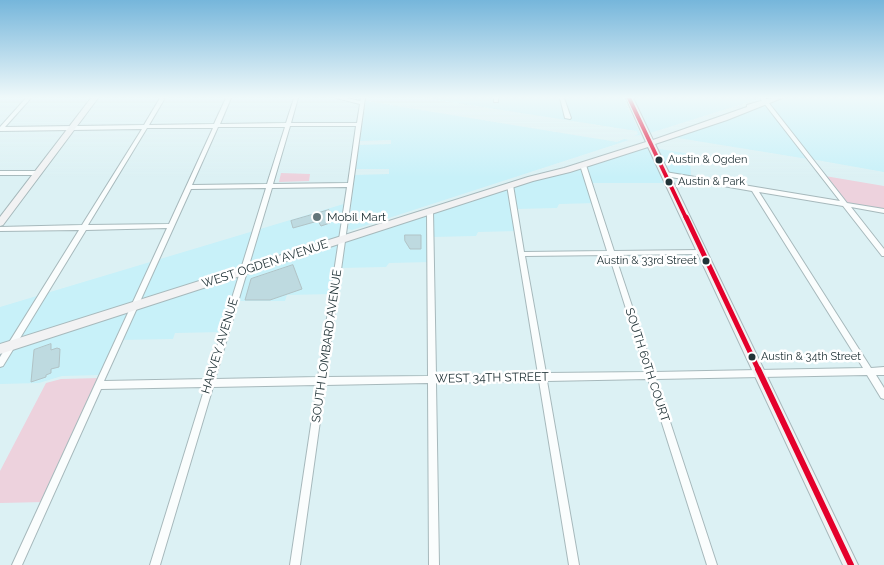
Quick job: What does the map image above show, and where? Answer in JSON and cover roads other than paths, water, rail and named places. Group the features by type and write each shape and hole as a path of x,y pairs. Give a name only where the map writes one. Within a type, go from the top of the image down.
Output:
{"main road":[{"path":"0,222 76,124"},
{"path":"642,124 851,565"},
{"name":"WEST OGDEN AVENUE","path":"531,179 548,170 703,124"},
{"name":"WEST OGDEN AVENUE","path":"0,349 510,185 583,165 649,140"}],"street":[{"path":"0,364 147,124"},
{"path":"1,129 333,124"},
{"name":"SOUTH LOMBARD AVENUE","path":"295,565 359,124"},
{"path":"782,124 818,173 884,254"},
{"name":"HARVEY AVENUE","path":"155,565 288,125"},
{"path":"17,565 100,386 134,306 216,126"},
{"name":"SOUTH 60TH COURT","path":"583,165 712,565"},
{"path":"0,173 38,173"},
{"path":"665,174 884,211"},
{"path":"189,187 351,185"},
{"path":"510,185 574,565"},
{"path":"754,189 884,395"},
{"path":"430,211 434,565"},
{"path":"0,228 171,226"},
{"path":"522,254 701,252"},
{"name":"WEST 34TH STREET","path":"100,386 884,371"}],"place":[{"name":"Austin & Ogden","path":"659,160"},
{"name":"Austin & Park","path":"669,182"},
{"name":"Mobil Mart","path":"317,217"},
{"name":"Austin & 33rd Street","path":"706,261"},
{"name":"Austin & 34th Street","path":"752,357"}]}
